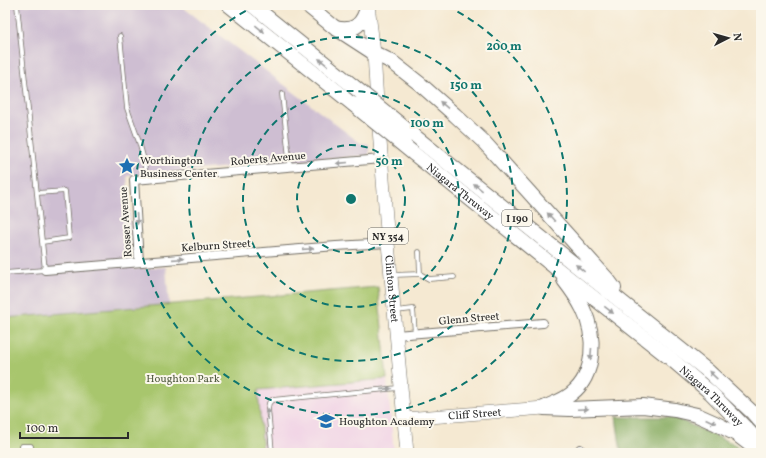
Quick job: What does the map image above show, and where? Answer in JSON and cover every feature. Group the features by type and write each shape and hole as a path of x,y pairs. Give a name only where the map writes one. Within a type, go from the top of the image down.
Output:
{"highway":[{"name":"Niagara Thruway","path":"230,5 670,358 711,393 761,444"},
{"name":"Niagara Thruway","path":"252,5 709,372 761,422"},
{"path":"308,5 334,27 374,53 392,62 420,84 483,141 608,280 621,301"},
{"path":"334,27 343,30 352,29 362,22 368,5"},
{"path":"544,408 570,395 576,390 582,383 588,370 591,355 590,331 587,319 580,304 556,268"},
{"path":"544,408 570,409 643,406 675,410 697,415 716,423 736,434 761,453"}],"main road":[{"name":"Clinton Street","path":"368,5 374,53 381,159 407,453"},
{"name":"Cliff Street","path":"404,419 544,408"}],"street":[{"name":"Roberts Avenue","path":"134,180 381,159"},
{"name":"Rosser Avenue","path":"134,180 139,262"},
{"name":"Kelburn Street","path":"45,270 388,243"},
{"name":"Glenn Street","path":"396,335 543,323"}],"lane":[{"path":"5,273 45,270 17,5"},
{"path":"120,36 127,108 144,160 146,179"},
{"path":"282,94 290,167"},
{"path":"37,193 65,192 69,238 42,242"},
{"path":"419,252 420,274"},
{"path":"391,275 420,274 429,279 454,277"},
{"path":"394,311 413,309 416,333"},
{"path":"272,453 268,408 269,403 272,400 401,388"},
{"path":"22,453 22,446 31,446 32,453"}],"shaded area":[{"name":"Worthington Business Center","path":"5,5 180,5 360,143 369,144 369,155 127,176 134,269 166,267 169,304 5,318"},
{"name":"Houghton Academy","path":"387,379 394,453 263,453 257,390"}],"green space":[{"name":"Houghton Park","path":"378,287 387,379 258,390 263,453 5,453 5,318"},
{"path":"616,417 673,417 736,445 744,453 621,453"}],"place":[{"name":"Worthington Business Center","path":"127,166"},
{"name":"Houghton Academy","path":"326,421"}]}
